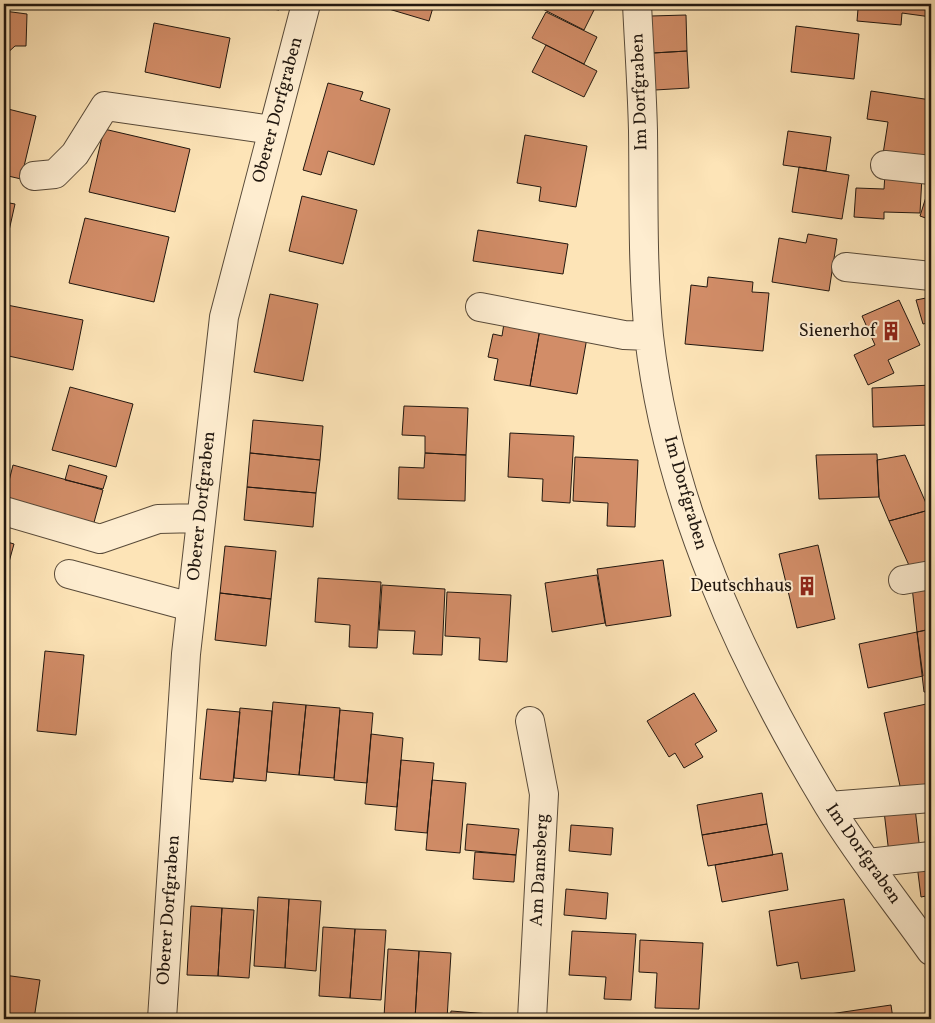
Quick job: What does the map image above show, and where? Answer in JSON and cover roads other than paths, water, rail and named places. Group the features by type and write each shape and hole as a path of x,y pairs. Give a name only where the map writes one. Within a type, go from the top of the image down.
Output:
{"street":[{"name":"Oberer Dorfgraben","path":"162,1019 186,654 224,317 306,4"},
{"name":"Im Dorfgraben","path":"636,4 643,127 644,262 649,336 675,469 700,548 742,648 829,806 931,951"},
{"path":"34,176 56,174 74,154 105,106 272,130"},
{"path":"885,164 931,170"},
{"path":"846,267 931,276"},
{"path":"480,307 624,335 649,336"},
{"path":"4,511 100,539 158,519 201,518"},
{"path":"69,574 191,607"},
{"path":"903,580 931,575"},
{"name":"Am Damsberg","path":"530,721 544,794 532,1019"},
{"path":"829,806 931,810"},
{"path":"868,863 931,856"}],"place":[{"name":"Sienerhof","path":"891,331"},
{"name":"Deutschhaus","path":"807,586"}]}
